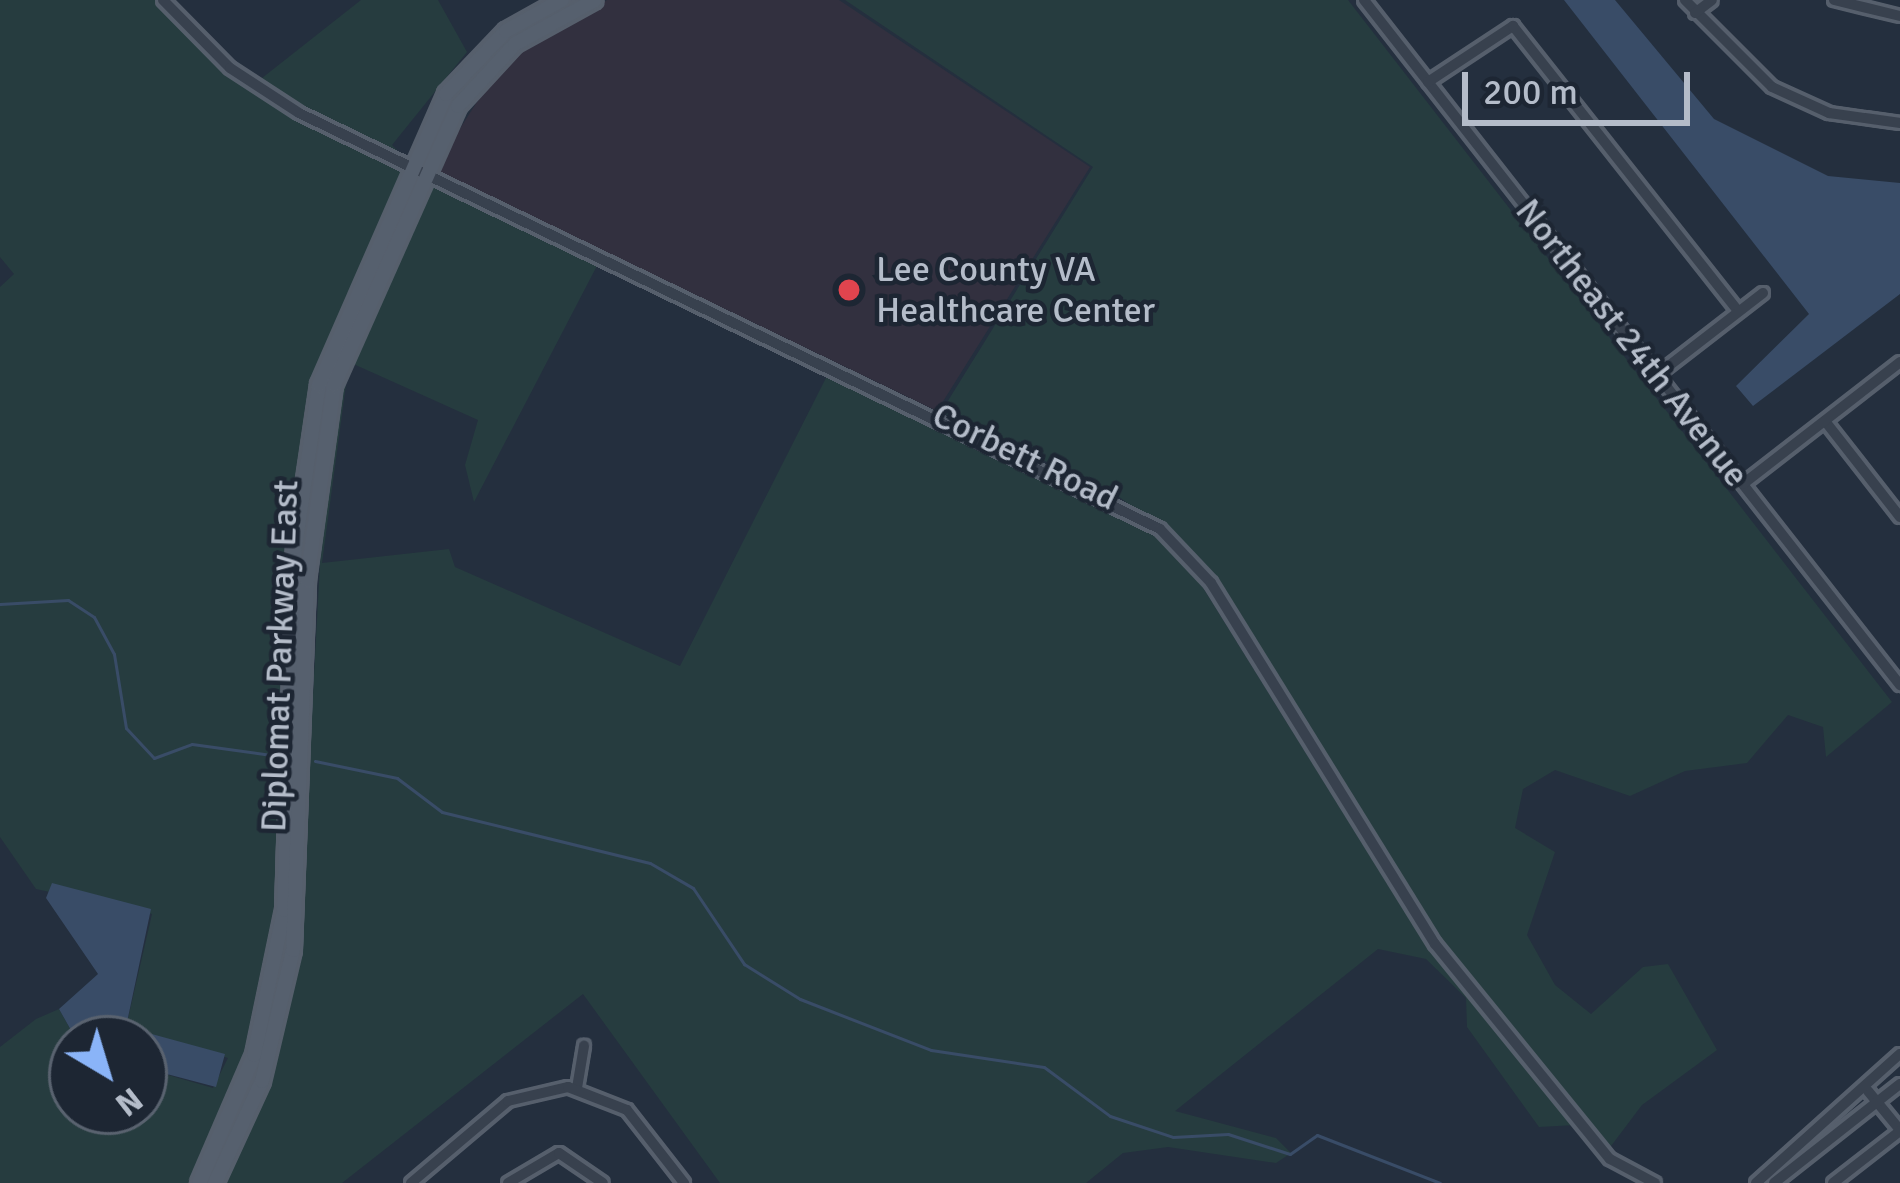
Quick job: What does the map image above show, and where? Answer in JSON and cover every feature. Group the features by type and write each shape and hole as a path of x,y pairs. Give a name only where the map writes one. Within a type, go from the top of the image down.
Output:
{"main road":[{"name":"Diplomat Parkway East","path":"199,1183 237,1122 272,1050 290,915 301,572 334,363 416,170 468,64 562,0"},
{"name":"Diplomat Parkway East","path":"416,170 484,73 579,4 595,0"},
{"name":"Diplomat Parkway East","path":"215,1183 237,1122"}],"street":[{"name":"Corbett Road","path":"163,0 261,90 416,170 1160,529 1210,583 1435,944 1610,1159 1655,1182"},
{"name":"Northeast 24th Avenue","path":"1364,0 1900,686"},
{"path":"1685,0 1783,93 1900,123"},
{"path":"1695,13 1712,0"},
{"path":"1834,0 1900,16"},
{"path":"1428,82 1513,26 1738,311"},
{"path":"1657,375 1763,292"},
{"path":"1743,484 1900,362"},
{"path":"1825,421 1900,517"},
{"path":"577,1088 584,1046"},
{"path":"1756,1183 1868,1091 1900,1054"},
{"path":"1774,1183 1900,1084"},
{"path":"411,1183 508,1101 577,1088 634,1116 684,1183"},
{"path":"1834,1183 1900,1131 1868,1091"},
{"path":"508,1183 559,1153 603,1183"}],"shaded area":[{"name":"Lee County VA Healthcare Center","path":"607,0 839,0 1090,167 937,411 434,169 500,66"}],"green space":[{"path":"0,0 156,0 250,88 403,168 304,431 282,886 250,1054 194,1183 0,1183 0,1047 36,1019 59,1009 62,1015 48,1015 48,1135 168,1135 168,1075 213,1088 228,1058 168,1040 168,1015 129,1015 152,914 36,889 0,837 0,287 14,274 0,257"},
{"path":"361,0 438,0 467,52 392,145 407,161 257,82"},
{"path":"845,0 1348,0 1892,702 1826,757 1823,727 1788,715 1747,763 1685,771 1630,796 1555,770 1523,789 1515,828 1555,852 1527,935 1555,985 1591,1014 1643,967 1668,964 1717,1050 1642,1105 1608,1150 1438,941 1194,556 1117,495 941,412 1093,167"},
{"path":"425,179 600,260 474,502 465,465 478,420 349,362 322,563 449,549 455,567 680,666 831,368 1113,503 1182,554 1393,893 1576,1125 1539,1127 1467,1027 1466,998 1426,959 1378,949 1175,1111 1276,1138 1291,1153 1276,1163 1168,1147 1123,1153 1086,1183 720,1183 583,994 342,1183 220,1183 276,1052 301,920 327,432 359,325"}],"water":[{"path":"1564,0 1615,0 1714,119 1828,176 1900,183 1900,294 1753,406 1736,386 1809,314"},
{"path":"52,883 151,909 129,1015 62,1015 59,1009 98,974 46,898"},
{"path":"168,1038 225,1054 216,1087 168,1074"}],"waterway":[{"path":"0,604 68,600 94,617 114,654 126,728 154,758 192,744 278,756"},
{"path":"315,761 397,778 442,812 650,863 693,888 744,964 800,999 931,1050 1044,1067 1110,1116 1173,1137 1228,1134 1290,1154 1317,1135 1440,1183"}],"place":[{"name":"Lee County VA Healthcare Center","path":"849,290"}]}
